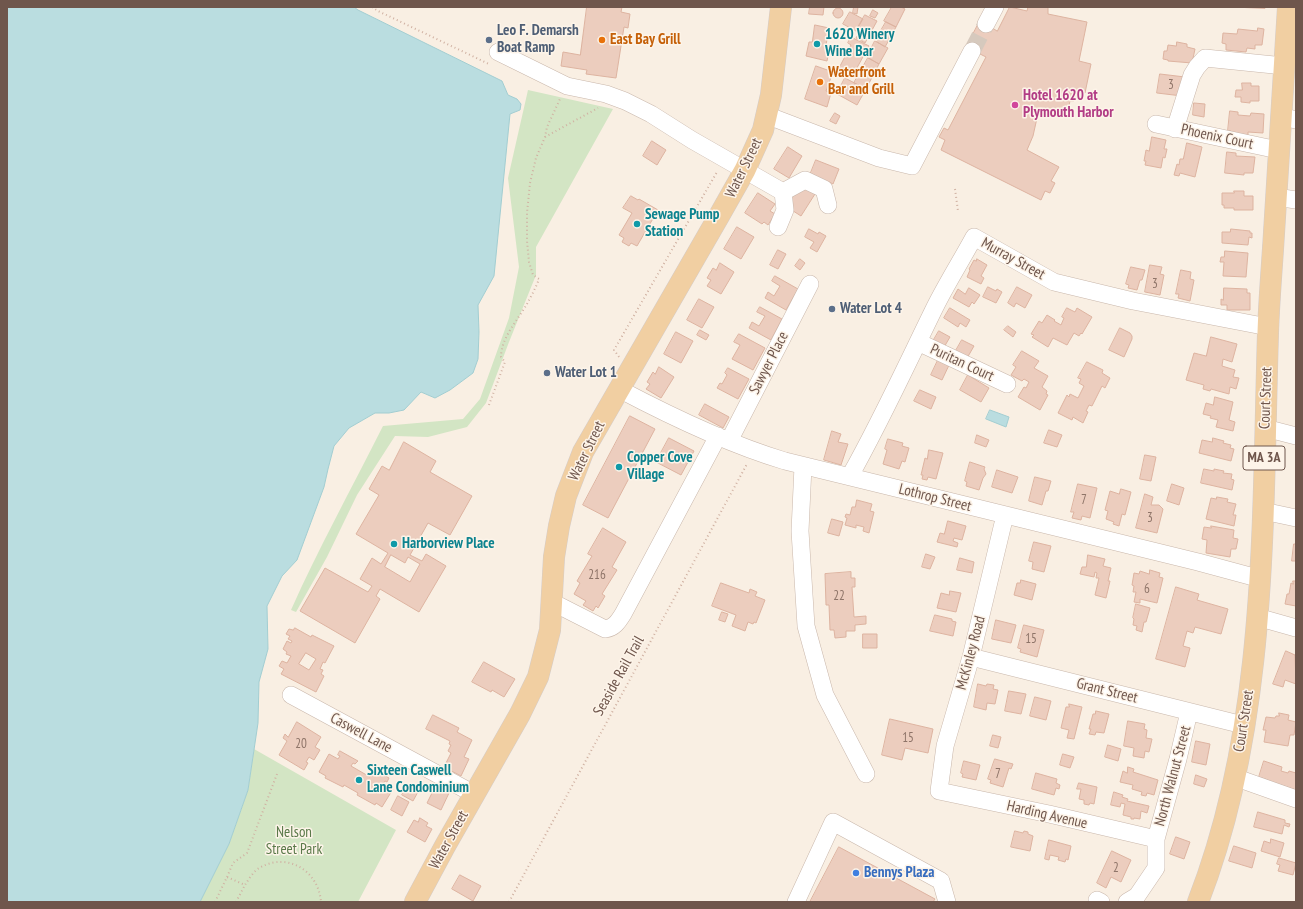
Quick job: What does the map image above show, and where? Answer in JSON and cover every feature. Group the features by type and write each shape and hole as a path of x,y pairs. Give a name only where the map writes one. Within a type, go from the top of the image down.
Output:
{"main road":[{"name":"Water Street","path":"415,902 520,714 538,677 550,630 554,557 559,526 566,496 583,452 691,267 745,170 763,130 771,95 781,7"},
{"name":"Court Street","path":"1198,902 1210,872 1227,811 1252,669 1261,579 1268,326 1286,199 1278,150 1289,118 1284,66 1288,7"}],"street":[{"path":"986,24 995,7"},
{"path":"766,115 879,158 912,166 972,51"},
{"path":"494,58 567,86 606,94 617,98 651,114 784,192"},
{"path":"1175,129 1192,75 1196,67 1205,58 1284,66"},
{"name":"Phoenix Court","path":"1156,124 1278,150"},
{"path":"784,192 805,180 824,189 828,205"},
{"path":"778,227 785,210 784,192"},
{"name":"Murray Street","path":"850,476 874,433 952,274 974,237 1054,282 1133,301 1268,326"},
{"name":"Sawyer Place","path":"552,602 605,629 610,629 617,624 724,439 810,284"},
{"name":"Puritan Court","path":"918,342 1007,384"},
{"name":"Lothrop Street","path":"620,389 657,409 754,452 803,466 850,476 1261,579"},
{"path":"1265,428 1296,436"},
{"path":"803,466 800,531 806,626 825,695 866,774"},
{"path":"1263,511 1296,518"},
{"name":"McKinley Road","path":"938,791 945,746 971,657 1004,515"},
{"path":"1257,617 1296,628"},
{"name":"Grant Street","path":"971,657 1114,692 1243,726"},
{"name":"Caswell Lane","path":"291,695 474,794"},
{"name":"North Walnut Street","path":"1127,902 1137,896 1156,868 1156,839 1189,712"},
{"path":"1234,777 1296,798"},
{"name":"Harding Avenue","path":"938,791 1049,814 1156,839"},
{"path":"796,902 833,822 941,882 947,902"}],"path":[{"path":"372,7 378,11 494,58"},
{"path":"489,405 505,362 501,357 501,350 506,338 529,301 539,279 533,275 529,262 527,242 527,213 530,183 536,158 545,137 547,127 567,86"},
{"path":"545,137 617,98"},
{"path":"955,188 958,211"},
{"name":"Seaside Rail Trail","path":"509,902 749,461"},
{"path":"215,902 233,863 247,853 277,774"},
{"path":"236,902 245,885 260,867 279,862 291,863 302,868 310,875 317,885 321,902"},
{"path":"227,877 245,885"}],"green space":[{"path":"528,90 613,109 536,247 536,275 486,403 467,427 428,437 395,436 357,495 327,557 296,612 291,610 324,540 383,426 463,419 480,399 509,318 519,267 508,178"},
{"name":"Nelson Street Park","path":"254,749 396,830 358,902 200,902 229,844 248,790"}],"water":[{"path":"7,7 354,7 502,81 508,95 517,99 521,104 520,110 510,114 494,276 478,305 478,359 473,373 450,390 435,398 421,392 404,410 389,413 375,413 349,428 334,446 324,487 297,560 282,576 267,606 268,649 259,682 258,723 248,790 229,844 200,902 7,902"},
{"path":"990,410 1009,417 1006,427 986,419"}],"building":[{"name":"East Bay Grill","path":"587,7 622,7 621,12 630,14 628,28 624,27 616,78 586,74 587,70 561,66 563,52 580,55"},
{"path":"810,7 824,7 823,15 809,14"},
{"path":"854,7 858,7 857,14 853,13"},
{"path":"892,7 901,7 905,9 896,27 884,21"},
{"name":"Hotel 1620 at Plymouth Harbor","path":"1010,7 1027,11 1028,7 1048,7 1048,14 1087,22 1079,61 1091,64 1085,93 1076,91 1074,101 1070,101 1067,114 1039,109 1033,136 1027,150 1059,167 1051,181 1055,183 1050,193 1045,191 1041,200 941,150 945,140 939,137 944,128 948,130 986,57 966,47 980,20 997,31"},
{"path":"1233,7 1265,7 1265,8"},
{"path":"836,8 840,8 842,9 842,17 836,18 833,15 833,11"},
{"path":"873,10 878,13 875,18 870,16"},
{"path":"850,12 863,19 856,31 843,24"},
{"path":"865,15 877,21 865,43 856,38 859,33 856,31"},
{"path":"886,22 896,27 889,40 879,34"},
{"name":"1620 Winery Wine Bar","path":"815,25 829,28 826,45 830,46 827,61 806,56 809,42 812,42"},
{"path":"1258,28 1264,29 1262,45 1255,45 1255,49 1247,48 1246,52 1226,50 1226,44 1222,43 1223,33 1237,34 1238,29 1257,31"},
{"path":"881,35 889,40 885,47 877,42"},
{"path":"851,37 869,46 853,75 839,68 851,45 848,43"},
{"path":"875,41 888,48 879,64 867,57"},
{"path":"1177,42 1187,44 1187,47 1195,49 1192,63 1168,61 1163,59 1164,51 1167,51 1168,45 1176,46"},
{"path":"868,58 879,64 866,89 854,83"},
{"name":"Waterfront Bar and Grill","path":"816,66 833,72 826,91 831,93 827,107 805,99"},
{"path":"1160,74 1185,77 1182,96 1157,93"},
{"path":"845,78 866,89 857,105 837,94"},
{"path":"1242,83 1251,83 1251,86 1259,86 1259,101 1250,101 1250,103 1241,102 1241,97 1235,97 1236,90 1242,90"},
{"path":"1194,103 1205,104 1204,117 1193,115"},
{"path":"1230,111 1238,112 1238,115 1250,116 1251,113 1264,114 1263,133 1248,132 1248,135 1231,133 1231,131 1228,131"},
{"path":"835,113 840,116 836,124 830,121"},
{"path":"1152,137 1166,140 1164,149 1167,149 1165,158 1163,157 1161,168 1145,165 1146,161 1144,161 1146,150 1149,151"},
{"path":"652,141 666,150 657,165 643,156"},
{"path":"1187,143 1202,147 1195,177 1180,173 1179,176 1174,175 1177,164 1179,165 1180,159 1183,159"},
{"path":"788,147 802,156 789,178 774,169"},
{"path":"1227,152 1236,153 1236,156 1255,157 1253,173 1244,173 1244,175 1225,173"},
{"path":"816,160 839,169 833,184 829,182 829,185 810,175"},
{"path":"800,185 815,194 801,216 787,207"},
{"path":"1234,191 1244,191 1244,196 1253,196 1253,210 1234,210 1234,208 1224,208 1224,205 1222,205 1222,193 1234,193"},
{"path":"758,193 775,204 770,211 775,214 768,225 764,222 762,224 745,213"},
{"name":"Sewage Pump Station","path":"631,196 658,210 637,246 631,243 629,246 622,242 624,238 619,235 632,213 623,208"},
{"path":"737,227 754,237 741,259 724,249"},
{"path":"809,229 826,236 817,252 810,248 814,242 805,237"},
{"path":"1231,229 1250,231 1250,233 1252,233 1252,238 1249,237 1248,245 1222,243 1222,232 1230,232"},
{"path":"778,250 786,254 778,269 770,265"},
{"path":"1225,251 1248,253 1246,277 1223,276 1224,262 1220,262 1221,257 1224,257"},
{"path":"800,259 805,263 800,270 795,266"},
{"path":"977,259 987,265 981,276 984,278 981,284 967,277 974,260 976,261"},
{"path":"720,263 734,272 721,294 707,286 711,280 707,278 713,268 716,270"},
{"path":"1150,265 1162,267 1160,274 1164,275 1160,295 1145,292"},
{"path":"1131,267 1145,270 1137,290 1128,288 1129,285 1126,284"},
{"path":"1181,270 1191,272 1190,279 1194,280 1190,301 1178,298 1179,294 1176,294"},
{"path":"775,276 798,289 786,310 765,298 768,292 774,296 780,286 772,281"},
{"path":"988,287 1002,292 996,303 983,297"},
{"path":"1017,287 1032,295 1025,308 1016,303 1014,307 1008,303"},
{"path":"969,288 980,295 974,304 972,302 969,307 953,298 958,289 965,294"},
{"path":"1224,288 1247,289 1247,293 1250,293 1250,310 1227,310 1227,305 1221,305"},
{"path":"699,299 714,307 702,328 687,320"},
{"path":"760,307 782,319 771,340 749,328 752,322 759,326 765,316 757,312"},
{"path":"950,308 970,320 966,327 960,323 958,327 944,318"},
{"path":"1067,308 1075,312 1077,308 1092,317 1082,334 1081,333 1079,336 1074,333 1067,345 1053,338 1048,347 1032,337 1034,335 1031,334 1039,321 1042,323 1047,315 1061,325 1064,318 1062,317"},
{"path":"1008,326 1016,332 1013,337 1004,330"},
{"path":"1120,328 1130,333 1132,336 1124,357 1109,350"},
{"path":"700,330 709,335 706,340 697,335"},
{"path":"939,331 950,337 943,349 932,343"},
{"path":"676,332 693,341 681,363 664,354"},
{"path":"739,334 765,348 753,370 732,359 740,345 734,342"},
{"path":"1211,337 1237,344 1232,362 1223,359 1222,366 1235,370 1233,377 1239,378 1236,389 1230,387 1229,394 1211,389 1210,391 1203,389 1204,385 1186,380 1194,353 1206,356"},
{"path":"962,340 974,346 966,360 954,354"},
{"path":"1022,351 1039,361 1034,368 1048,376 1042,387 1047,391 1046,394 1048,395 1040,410 1018,397 1029,382 1024,379 1022,381 1011,375 1016,367 1013,365"},
{"path":"939,358 950,363 942,380 931,375"},
{"path":"1087,362 1103,370 1102,373 1110,378 1105,388 1102,386 1092,406 1089,405 1086,411 1088,412 1083,423 1073,417 1072,420 1058,413 1067,395 1069,397 1070,394 1078,398 1084,386 1079,383 1081,379 1078,378"},
{"path":"659,367 674,377 661,398 646,389 650,384 647,382 653,372 655,374"},
{"path":"728,368 749,379 738,399 717,388 720,383 722,384 727,375 725,373"},
{"path":"968,375 989,388 981,402 960,390"},
{"path":"920,390 936,397 931,409 914,401"},
{"path":"1215,397 1233,402 1229,420 1235,422 1233,431 1216,427 1218,420 1203,414 1206,403 1213,405"},
{"path":"705,404 729,417 723,428 699,415"},
{"name":"Copper Cove Village","path":"630,416 655,429 608,518 583,505"},
{"path":"1049,430 1062,435 1057,447 1044,443"},
{"path":"832,431 841,434 838,442 848,444 841,465 824,460"},
{"path":"977,435 989,440 986,447 975,443"},
{"name":"Copper Cove Village","path":"669,438 694,451 681,475 656,462"},
{"path":"1213,438 1231,445 1230,448 1234,449 1231,461 1199,453 1202,440 1212,442"},
{"path":"888,439 903,443 902,446 909,448 905,462 902,461 899,469 883,464"},
{"name":"Harborview Place","path":"404,442 436,461 430,472 472,496 450,535 428,523 410,555 422,561 426,554 446,566 419,612 380,589 376,596 380,599 355,643 300,611 325,568 368,592 372,586 360,579 372,558 381,564 388,553 356,534 379,495 369,489 382,466 389,470","holes":["391,555 405,563 408,557 420,564 410,582 385,567"]},
{"path":"929,450 943,453 936,479 928,477 927,480 922,479 923,475 921,475 925,458 927,459"},
{"path":"1145,455 1156,457 1151,481 1140,479"},
{"path":"970,462 985,467 984,469 986,474 979,490 966,486 967,482 965,481"},
{"path":"1204,469 1214,471 1214,469 1224,471 1223,473 1232,474 1231,479 1234,480 1232,490 1201,483"},
{"path":"997,470 1018,477 1012,493 992,487"},
{"path":"1035,477 1051,481 1042,505 1029,501"},
{"path":"1078,484 1097,488 1090,518 1082,516 1081,520 1072,518 1074,512 1071,512"},
{"path":"1172,484 1184,488 1179,505 1167,501"},
{"path":"1121,489 1131,492 1125,515 1122,514 1119,526 1106,519 1108,511 1105,510 1110,491 1119,494"},
{"path":"1145,494 1153,497 1151,505 1159,505 1163,509 1157,533 1136,528"},
{"path":"1217,497 1228,499 1227,502 1236,504 1233,515 1236,515 1234,526 1206,519 1211,498 1216,499"},
{"path":"857,500 872,504 870,511 874,512 869,533 863,531 864,527 856,525 856,528 845,525 847,518 845,517 846,514 850,515 852,507 855,507"},
{"path":"832,519 843,522 839,536 828,533"},
{"path":"948,521 966,526 962,540 954,538 953,541 958,543 957,547 937,542 940,533 944,534"},
{"path":"1211,526 1234,530 1233,538 1238,539 1236,549 1231,549 1230,557 1206,553 1207,540 1202,539 1204,527 1211,528"},
{"path":"603,528 626,542 612,567 617,570 602,594 605,596 598,608 596,606 593,611 583,605 586,601 574,594 580,583 577,581 592,556 588,554"},
{"path":"1034,542 1051,546 1044,572 1032,569 1033,562 1029,561"},
{"path":"1294,544 1296,544 1296,561 1292,561"},
{"path":"926,554 935,557 930,569 922,567"},
{"path":"1088,555 1105,559 1103,566 1111,568 1106,598 1095,595 1099,578 1096,578 1097,573 1095,572 1094,577 1080,574 1082,567 1086,567"},
{"path":"960,558 974,562 972,573 957,570"},
{"path":"1150,570 1160,573 1159,577 1163,578 1157,603 1140,599 1140,603 1134,602 1136,592 1133,592 1134,586 1132,585 1134,573 1139,574 1140,571 1149,574"},
{"path":"851,572 851,578 855,578 855,587 852,587 854,617 866,616 866,624 855,625 855,631 846,631 846,637 835,638 834,630 830,630 829,605 826,605 825,574"},
{"path":"1021,580 1036,584 1032,600 1014,595 1017,583 1020,583"},
{"path":"1293,581 1296,581 1296,606 1285,604 1287,594 1289,594 1291,583 1293,584"},
{"path":"721,583 749,593 750,589 757,592 755,596 765,600 756,623 754,622 753,624 748,622 745,631 732,626 736,615 712,606"},
{"path":"1176,587 1199,594 1197,600 1228,609 1221,634 1195,627 1193,633 1187,631 1183,646 1190,648 1185,667 1156,659"},
{"path":"950,591 961,593 956,612 937,608 941,593 949,595"},
{"path":"1136,604 1150,608 1146,622 1144,622 1142,632 1136,630 1137,626 1133,625"},
{"path":"722,612 728,614 725,622 719,620"},
{"path":"935,615 952,619 952,621 956,622 953,636 930,631"},
{"path":"996,620 1016,625 1011,643 992,639"},
{"path":"1024,625 1044,630 1037,657 1020,652 1021,649 1018,648"},
{"path":"295,628 311,637 312,635 334,646 320,669 323,670 321,674 324,676 316,692 281,674 284,669 279,666 282,661 287,663 291,656 286,654 287,652 283,649 287,641 291,643 292,641 288,639 290,636 286,634 289,629 293,630","holes":["306,653 316,659 309,670 299,664"]},
{"path":"863,634 877,634 877,648 863,648"},
{"path":"1286,651 1295,655 1296,684 1285,680 1283,687 1273,684"},
{"path":"484,662 515,679 504,697 492,690 491,692 472,682"},
{"path":"978,684 986,686 987,684 994,685 993,689 998,690 995,704 987,703 986,710 974,707"},
{"path":"1009,691 1026,694 1021,714 1005,711"},
{"path":"1035,697 1051,701 1046,720 1030,716"},
{"path":"1069,704 1082,707 1074,739 1067,738 1069,730 1061,728 1066,707 1069,707"},
{"path":"1096,711 1109,714 1104,733 1096,732 1095,735 1089,734 1093,714 1095,714"},
{"path":"1279,713 1289,715 1288,720 1296,722 1294,735 1290,735 1288,746 1264,742 1266,730 1263,730 1266,717 1275,718 1276,716 1279,716"},
{"path":"433,715 459,728 457,732 472,740 464,757 469,759 461,776 444,767 451,753 448,751 451,745 449,744 450,741 426,729"},
{"path":"890,719 933,729 928,753 905,748 902,760 882,755"},
{"path":"1128,721 1145,724 1144,729 1147,730 1146,738 1152,739 1149,752 1145,751 1144,758 1133,756 1134,748 1124,746"},
{"path":"297,722 321,737 315,747 320,750 314,760 309,757 306,762 308,763 304,770 279,755 287,741 283,738 285,734 288,737"},
{"path":"993,735 1001,737 998,748 990,746"},
{"path":"1196,741 1210,744 1206,765 1192,762"},
{"path":"1108,745 1121,749 1118,761 1105,757"},
{"name":"Sixteen Caswell Lane Condominium","path":"340,751 358,761 355,764 353,763 351,766 370,777 372,774 369,772 372,768 389,778 387,782 385,781 383,784 393,789 382,807 376,803 375,805 357,795 358,793 344,785 343,787 325,778 326,776 319,772 329,754 338,759 340,756 338,755"},
{"path":"1063,754 1074,757 1070,768 1060,765"},
{"path":"995,759 1013,764 1011,769 1009,768 1003,787 990,783 991,780 988,779"},
{"path":"964,761 980,765 976,780 962,777 963,774 961,773"},
{"path":"1264,761 1282,767 1281,771 1296,773 1296,790 1278,784 1267,784 1268,780 1259,777"},
{"path":"1128,767 1134,769 1133,772 1158,780 1154,795 1147,793 1146,796 1141,795 1142,792 1132,789 1133,785 1120,782 1123,771 1127,773"},
{"path":"1036,773 1057,779 1056,783 1060,785 1059,789 1056,788 1054,795 1032,789"},
{"path":"1196,775 1207,779 1204,787 1194,784"},
{"path":"1079,783 1097,787 1094,804 1084,804 1084,800 1079,799 1081,789 1077,789"},
{"path":"408,784 419,790 413,801 402,795"},
{"path":"432,784 449,793 441,810 427,803 433,791 430,789"},
{"path":"1114,792 1123,795 1122,797 1128,799 1127,801 1149,806 1147,813 1141,811 1140,819 1131,819 1131,817 1123,815 1125,804 1121,803 1120,807 1111,805"},
{"path":"398,796 409,802 402,816 391,810"},
{"path":"1258,812 1285,820 1285,823 1290,824 1289,827 1284,825 1282,834 1254,827"},
{"path":"420,818 428,823 426,826 432,829 425,842 407,832 414,820 418,822"},
{"path":"1015,831 1023,833 1024,831 1028,832 1028,834 1033,836 1030,851 1011,847"},
{"path":"1176,837 1190,842 1184,859 1170,854"},
{"path":"1271,839 1284,843 1280,857 1261,851 1264,841 1270,843"},
{"path":"1049,840 1071,846 1068,860 1066,859 1065,862 1058,860 1059,857 1050,855 1049,860 1045,859"},
{"path":"1234,846 1256,853 1252,868 1229,861"},
{"name":"Bennys Plaza","path":"839,847 935,899 933,902 810,902"},
{"path":"1112,851 1131,860 1121,882 1111,877 1106,888 1097,883"},
{"path":"1279,858 1296,863 1293,875 1278,871 1280,865 1277,864"},
{"path":"460,875 481,886 473,901 452,889"}],"tunnel":[{"path":"972,51 986,24"}],"place":[{"name":"Leo F. Demarsh Boat Ramp","path":"489,40"},
{"name":"East Bay Grill","path":"602,40"},
{"name":"1620 Winery Wine Bar","path":"817,44"},
{"name":"Waterfront Bar and Grill","path":"820,82"},
{"name":"Hotel 1620 at Plymouth Harbor","path":"1015,105"},
{"name":"Sewage Pump Station","path":"637,224"},
{"name":"Water Lot 4","path":"832,309"},
{"name":"Water Lot 1","path":"547,373"},
{"name":"Copper Cove Village","path":"619,467"},
{"name":"Harborview Place","path":"394,544"},
{"name":"Sixteen Caswell Lane Condominium","path":"359,780"},
{"name":"Bennys Plaza","path":"856,873"}]}
